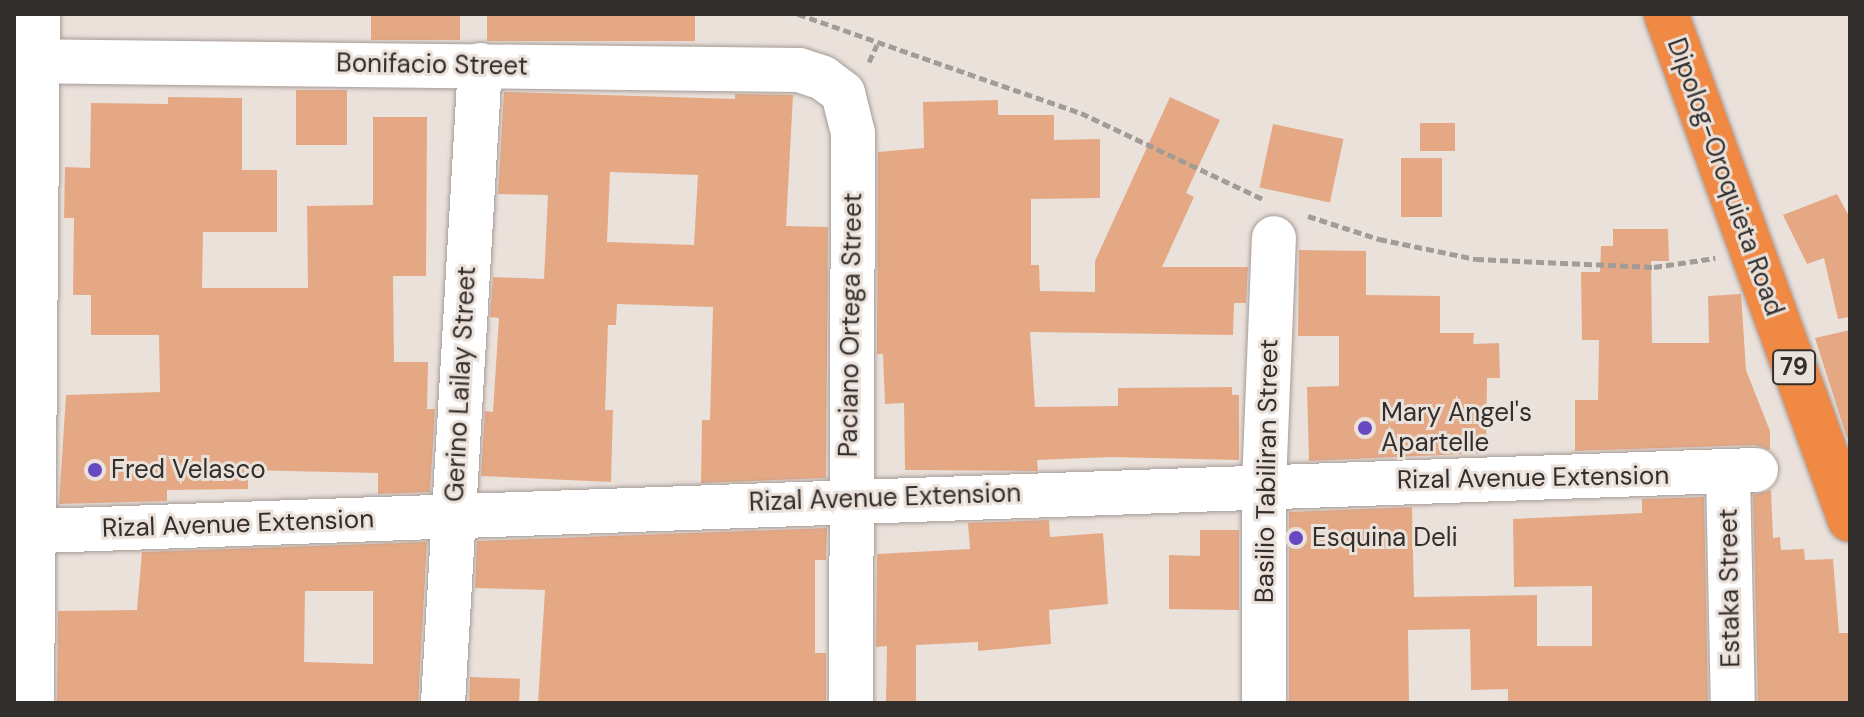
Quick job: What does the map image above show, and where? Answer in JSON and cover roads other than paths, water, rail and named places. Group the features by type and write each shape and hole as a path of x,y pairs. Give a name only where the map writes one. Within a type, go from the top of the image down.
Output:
{"highway":[{"name":"Dipolog-Oroquieta Road","path":"1666,14 1850,520"}],"street":[{"path":"32,703 24,531 26,61 38,14"},
{"name":"Bonifacio Street","path":"26,61 799,70 823,78 843,93"},
{"name":"Gerino Lailay Street","path":"443,703 480,65"},
{"name":"Paciano Ortega Street","path":"843,93 853,133 849,499 851,703"},
{"name":"Basilio Tabiliran Street","path":"1264,703 1264,485 1281,218"},
{"name":"Rizal Avenue Extension","path":"24,531 453,517 849,499 1742,472"},
{"name":"Estaka Street","path":"1733,703 1742,472"}],"place":[{"name":"Mary Angel's Apartelle","path":"1365,428"},
{"name":"Fred Velasco","path":"95,470"},
{"name":"Esquina Deli","path":"1296,538"}]}
